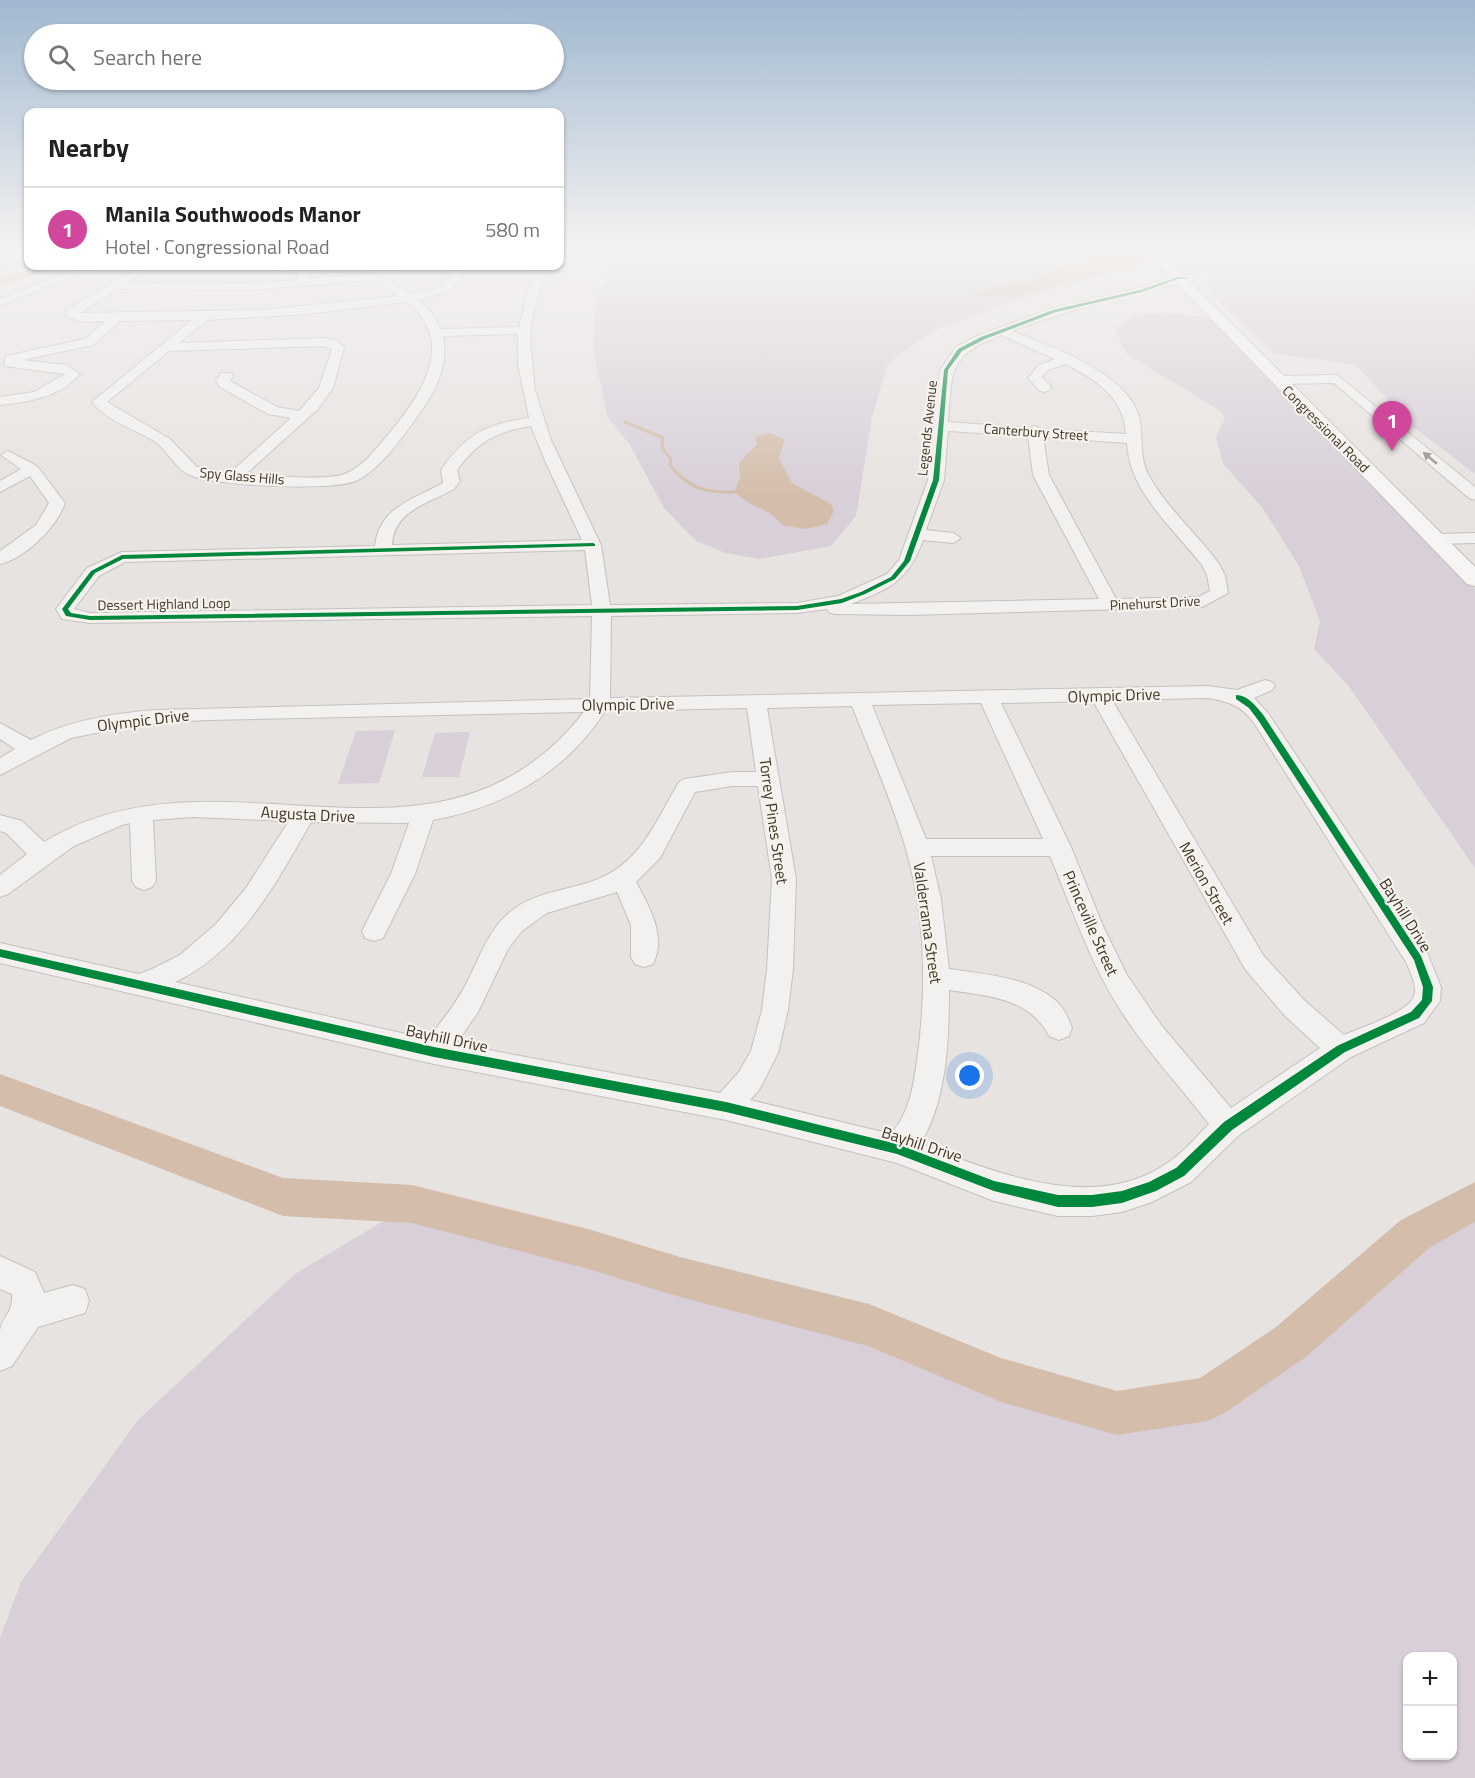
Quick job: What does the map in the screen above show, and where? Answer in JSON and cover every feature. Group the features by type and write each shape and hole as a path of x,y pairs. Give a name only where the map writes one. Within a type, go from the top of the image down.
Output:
{"main road":[{"name":"Congressional Road","path":"1235,330 1475,579"},
{"name":"Congressional Road","path":"1285,380 1475,559"}],"street":[{"path":"6,360 89,342 103,330"},
{"name":"Spy Glass Hills","path":"187,330 99,402 168,444 180,462 195,472 325,482 348,479 355,475 376,457 420,405 437,369 439,348 436,333"},
{"path":"434,330 436,333 524,330 525,359 535,422 593,545 603,612 599,705"},
{"name":"Pinehurst Drive","path":"797,608 908,610 1111,606 1202,602 1219,593 1216,575 1210,564 1141,474 1135,461 1130,411 1121,397 1104,382 1066,360 1001,331"},
{"name":"Legends Avenue","path":"893,578 907,561 936,480 939,426 949,363 960,350 1001,331"},
{"path":"167,347 322,342 334,344 338,348 326,388 303,416 235,476"},
{"path":"0,400 38,397 49,392 73,374 66,369 10,363 6,360"},
{"path":"1045,388 1035,378 1039,370 1052,363 1066,360"},
{"path":"226,376 223,381 225,384 265,408 303,416"},
{"path":"1285,380 1337,379 1475,495"},
{"path":"383,552 382,535 389,523 412,503 449,486 452,481 449,470 479,436 495,427 535,422"},
{"name":"Canterbury Street","path":"939,426 1035,430 1132,439"},
{"path":"1035,430 1037,460 1041,475 1111,606"},
{"path":"0,559 38,533 54,517 57,503 32,469 8,455"},
{"path":"0,487 32,469"},
{"path":"917,534 953,538"},
{"path":"1436,539 1475,538"},
{"name":"Dessert Highland Loop","path":"593,545 383,552 122,552 93,572 69,601 61,620 603,612"},
{"path":"603,612 797,608 842,601 893,578 908,610"},
{"path":"1239,697 1265,686"},
{"name":"Olympic Drive","path":"0,768 30,749 73,730 128,719 207,713 859,699 989,699 1208,692 1239,697"},
{"name":"Merion Street","path":"1100,696 1254,962 1296,1011 1341,1049"},
{"name":"Bayhill Drive","path":"0,953 144,984 434,1052 726,1107 897,1149 1025,1196 1058,1202 1122,1197 1152,1187 1180,1172 1228,1126 1341,1049 1415,1015 1427,1001 1428,987 1418,959 1261,718 1252,706 1239,697"},
{"name":"Valderrama Street","path":"859,699 917,848 926,889 938,978 935,1031 921,1112 912,1133 897,1149"},
{"name":"Princeville Street","path":"989,699 1059,847 1092,930 1128,1000 1151,1035 1206,1097 1228,1126"},
{"name":"Torrey Pines Street","path":"726,1107 749,1081 764,1053 775,1010 781,958 784,879 756,702"},
{"name":"Augusta Drive","path":"0,888 41,854 83,830 141,813 219,809 354,817 423,814 486,798 532,775 558,752 599,705"},
{"path":"0,730 30,749"},
{"path":"434,1052 470,1003 499,942 512,924 545,903 591,891 622,878 651,854 670,827 687,787 688,779 769,779"},
{"path":"141,813 144,881"},
{"path":"374,932 408,867 417,842 423,814"},
{"path":"144,984 188,963 216,940 267,882 304,815"},
{"path":"0,823 14,827 41,854"},
{"path":"917,848 1059,847"},
{"path":"622,878 644,921 646,940 644,957"},
{"path":"938,978 1006,991 1033,1000 1049,1010 1059,1028"},
{"path":"0,1272 24,1283 30,1294 29,1313 0,1354"},
{"path":"29,1313 73,1301"}],"shaded area":[{"path":"594,330 936,330 888,363 872,417 856,516 831,546 759,559 726,553 696,541 664,508 630,445 607,416 593,347"},
{"path":"1115,330 1221,330 1475,589 1475,868 1348,685 1314,649 1320,621 1299,566 1262,507 1223,464 1216,437 1225,419 1222,412 1127,354"},
{"path":"1249,330 1475,330 1475,474 1411,425 1356,365 1273,353"},
{"path":"771,433 785,440 779,458 792,483 831,504 834,511 827,524 806,529 784,526 771,514 734,492 740,478 739,463 757,444 755,436"},
{"path":"395,730 379,783 338,784 356,731"},
{"path":"470,732 459,777 422,777 435,733"},
{"path":"1475,1201 1475,1778 0,1778 0,1638 21,1582 138,1420 295,1274 412,1204 588,1249 680,1277 869,1325 1001,1380 1117,1413 1208,1399 1291,1342 1415,1234"}],"waterway":[{"path":"625,422 663,438 662,448 671,459 670,465 683,479 698,488 734,492"},
{"path":"0,1090 283,1197 412,1204 588,1249 680,1277 869,1325 1001,1380 1117,1413 1208,1399 1291,1342 1415,1234 1475,1201"}],"cycle path":[{"path":"593,545 122,557 93,572 65,609 68,615 90,618 797,608 842,601 893,578 907,561 936,480 946,370 960,350 1004,330"},
{"path":"0,953 434,1052 726,1107 897,1149 994,1186 1058,1201 1092,1201 1122,1197 1152,1187 1180,1172 1228,1126 1341,1049 1415,1015 1427,1001 1428,987 1418,959 1261,718 1252,706 1239,697"}],"place":[{"name":"Manila Southwoods Manor","path":"1392,451"}]}
